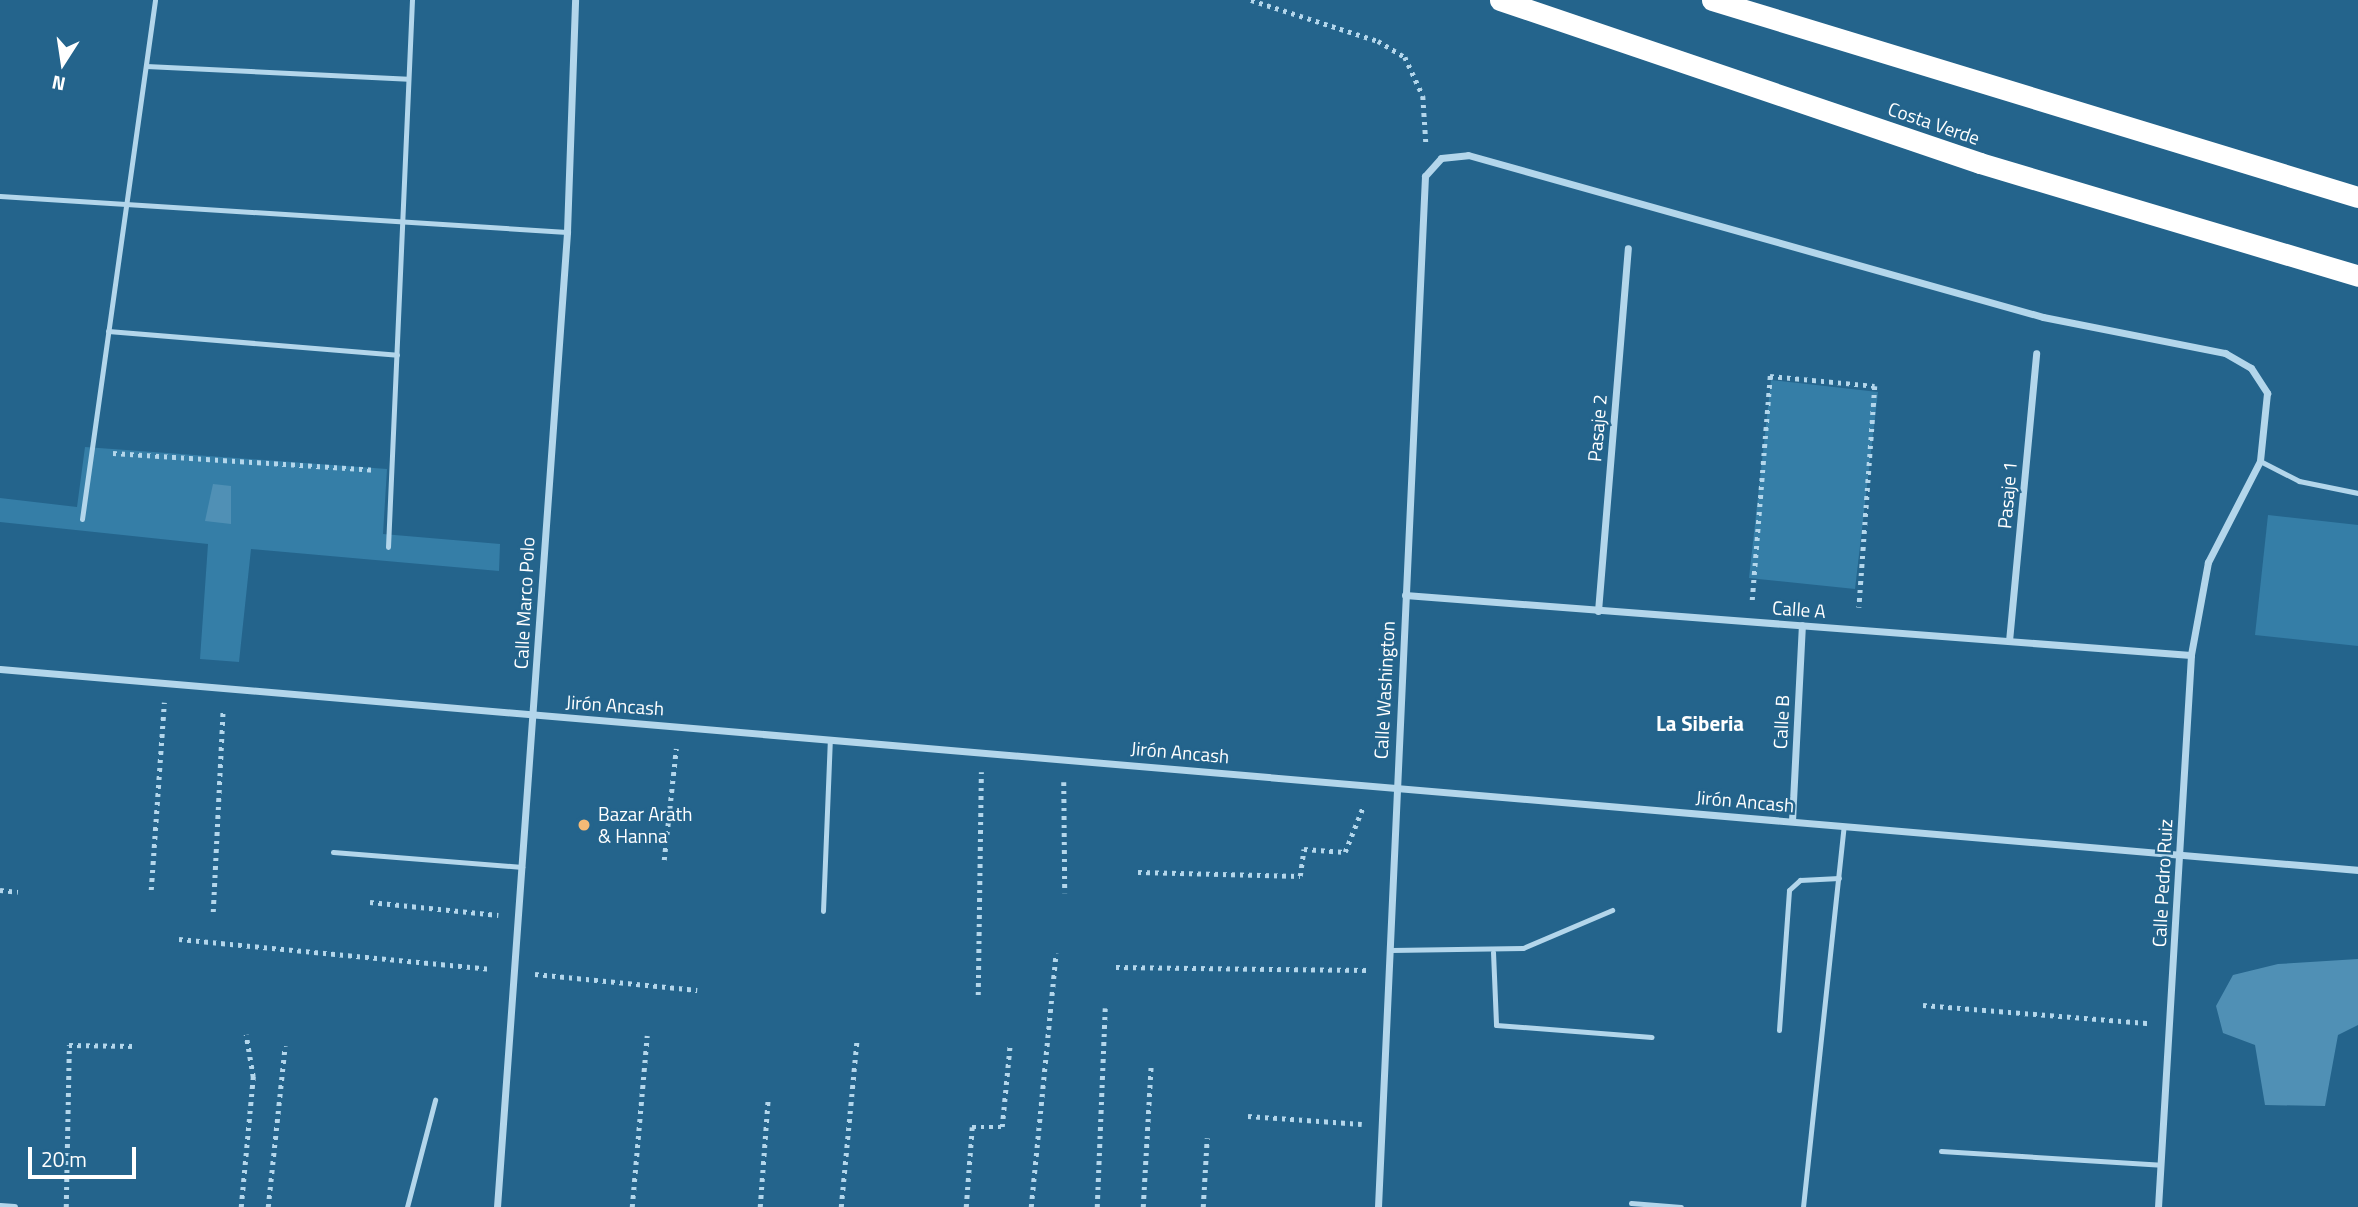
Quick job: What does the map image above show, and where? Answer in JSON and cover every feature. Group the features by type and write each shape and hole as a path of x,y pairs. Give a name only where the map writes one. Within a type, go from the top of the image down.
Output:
{"highway":[{"name":"Costa Verde","path":"1500,0 1980,163 2358,275"},
{"path":"1712,0 2358,197"}],"street":[{"name":"Calle Marco Polo","path":"497,1207 567,232 575,0"},
{"path":"1425,176 1441,158 1468,155 2043,317 2225,353 2251,368 2267,393 2260,461"},
{"name":"Calle Washington","path":"1378,1207 1391,971 1394,786 1425,176"},
{"name":"Pasaje 2","path":"1598,611 1628,248"},
{"name":"Pasaje 1","path":"2009,641 2036,353"},
{"name":"Calle Pedro Ruiz","path":"2158,1207 2191,655 2208,562 2260,461"},
{"name":"Calle A","path":"1405,595 2191,655"},
{"name":"Calle B","path":"1792,821 1802,625"},
{"name":"Jirón Ancash","path":"0,669 2358,870"},
{"path":"0,1206 14,1207"}],"lane":[{"path":"82,519 124,204 155,0"},
{"path":"388,547 412,0"},
{"path":"146,66 408,79"},
{"path":"0,196 403,225 567,232"},
{"path":"108,331 397,355"},
{"path":"2260,461 2299,481 2358,493"},
{"path":"822,911 830,739"},
{"path":"1803,1207 1844,826"},
{"path":"333,852 522,867"},
{"path":"1779,1030 1788,890 1800,880 1839,878"},
{"path":"1391,950 1493,952 1524,948 1612,909"},
{"path":"1493,952 1496,1025 1652,1037"},
{"path":"407,1207 435,1100"},
{"path":"1941,1151 2161,1166"},
{"path":"1631,1203 1681,1207"}],"path":[{"path":"1251,0 1378,41 1405,57 1426,114 1425,176"},
{"path":"1751,621 1770,376 1875,386 1858,629"},
{"path":"91,452 391,471"},
{"path":"151,890 166,683"},
{"path":"213,912 224,688"},
{"path":"664,860 678,725"},
{"path":"978,995 981,751"},
{"path":"1064,758 1065,893"},
{"path":"1138,872 1300,876 1304,849 1345,852 1373,784"},
{"path":"0,890 18,892"},
{"path":"370,902 518,917"},
{"path":"179,939 697,990"},
{"path":"1031,1207 1056,953"},
{"path":"1116,967 1391,971"},
{"path":"1923,1005 2169,1024"},
{"path":"1097,1207 1105,1008"},
{"path":"241,1207 253,1077 246,1035"},
{"path":"632,1207 647,1036"},
{"path":"841,1207 857,1039"},
{"path":"966,1207 972,1127 1002,1127 1010,1044"},
{"path":"66,1207 69,1045 135,1046"},
{"path":"268,1207 285,1046"},
{"path":"1143,1207 1151,1066"},
{"path":"760,1207 768,1098"},
{"path":"1248,1116 1382,1126"},
{"path":"1203,1207 1207,1138"}],"shaded area":[{"path":"1771,380 1878,392 1855,589 1749,578"},
{"path":"85,447 387,469 383,534 500,544 499,571 251,549 239,662 200,659 208,544 0,522 0,498 77,507"},
{"path":"2268,515 2358,525 2358,646 2255,635"}],"building":[{"path":"213,484 231,486 231,524 205,521"},
{"path":"2358,959 2358,1025 2338,1035 2325,1106 2265,1105 2255,1045 2223,1033 2216,1006 2233,975 2278,964"}],"place":[{"name":"Bazar Arath & Hanna","path":"584,825"}],"district":[{"name":"La Siberia","path":"1700,723"}]}
